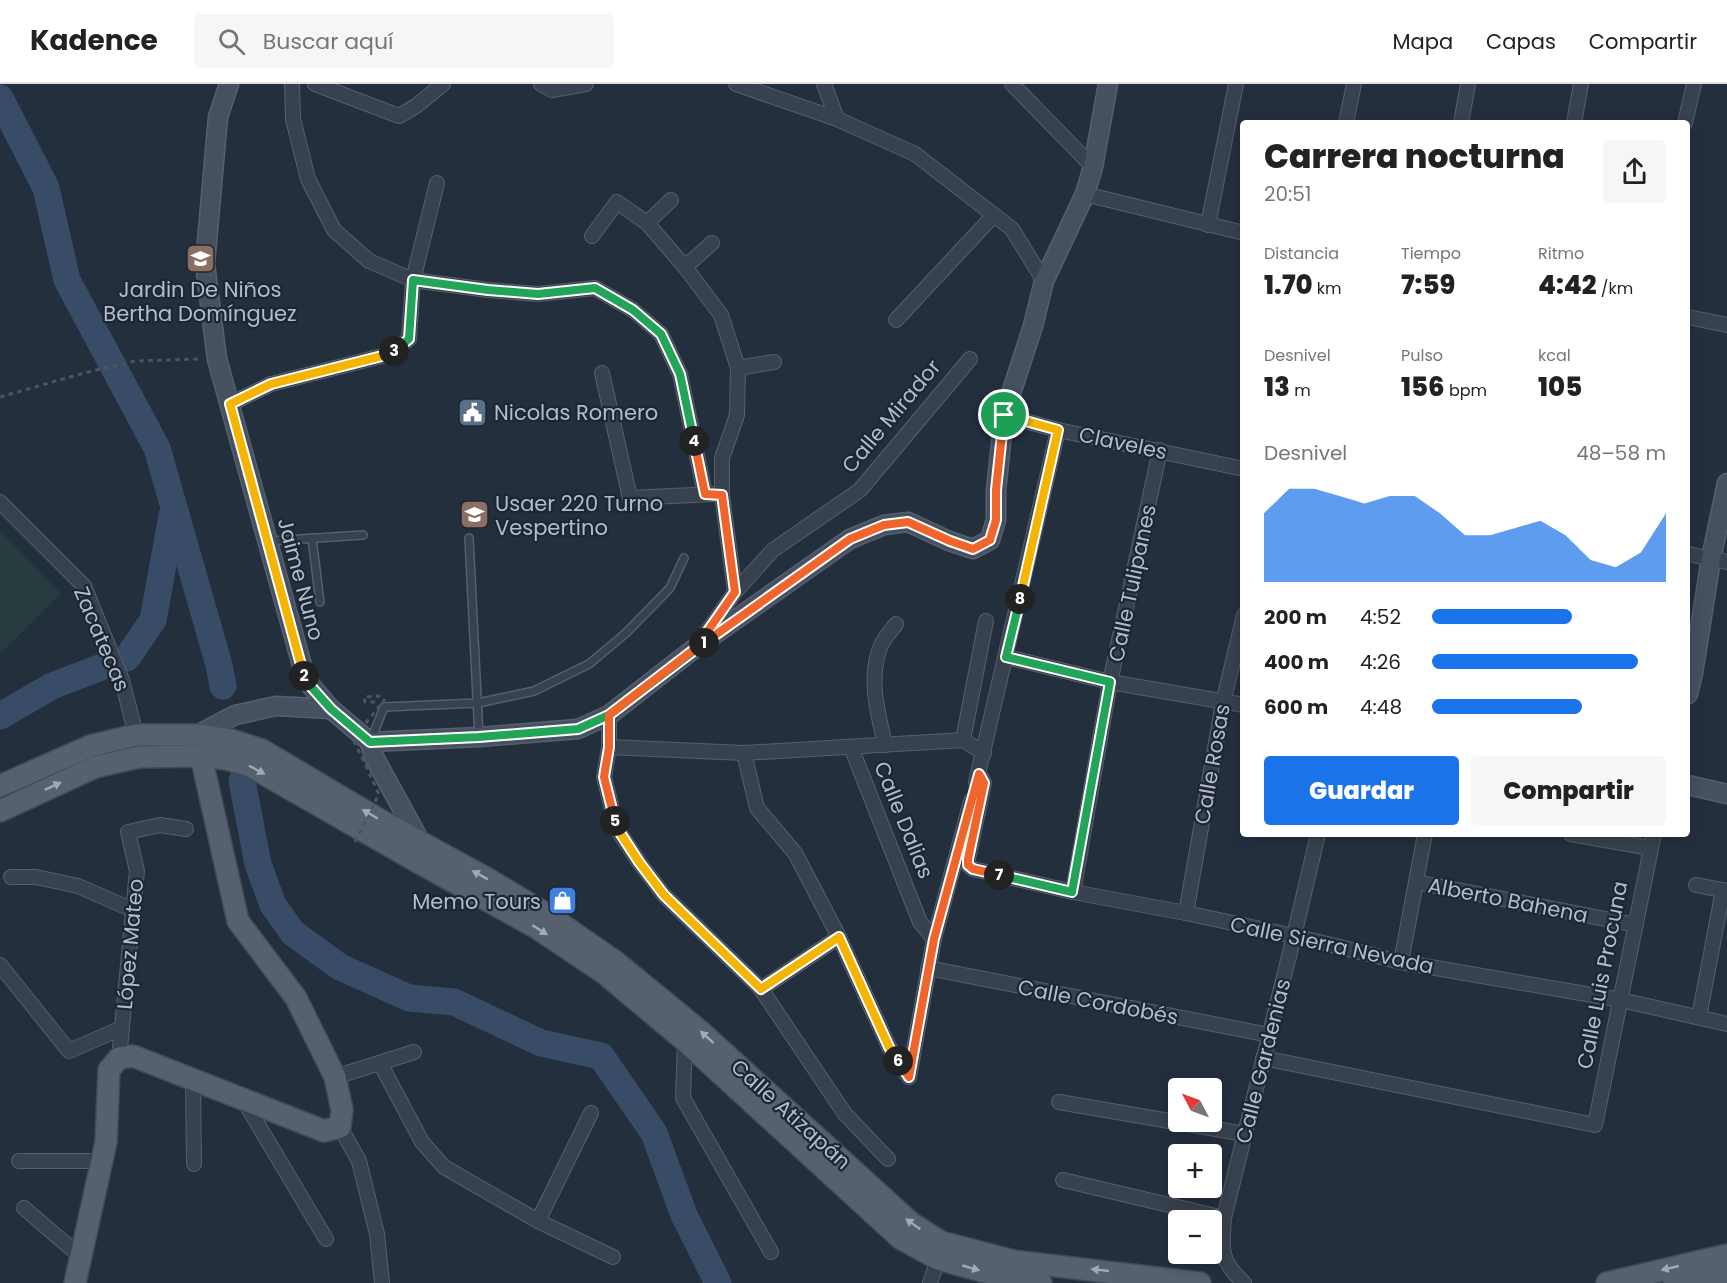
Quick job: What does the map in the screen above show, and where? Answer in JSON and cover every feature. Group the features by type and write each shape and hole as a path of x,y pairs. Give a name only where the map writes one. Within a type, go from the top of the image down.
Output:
{"main road":[{"path":"0,786 90,746 136,735 197,735 231,740 262,750 418,852"},
{"path":"0,811 95,767 139,757 201,756 226,759 250,766 418,852"},
{"path":"75,1283 106,1142 109,1070 119,1058 133,1056 324,1131 340,1127 342,1110 335,1077 296,998 238,921 201,756"},
{"name":"Calle Atizapán","path":"418,852 604,973 685,1041 900,1238 938,1259 1014,1280 1041,1283"},
{"name":"Calle Atizapán","path":"418,852 488,879 548,915 616,962 700,1030 911,1223 941,1242 1014,1261 1200,1283"},
{"path":"1607,1283 1727,1255"},
{"path":"1674,1283 1727,1274"}],"street":[{"name":"Jaime Nuno","path":"229,84 218,117 205,264 218,358 306,681 331,709 370,742"},
{"path":"292,84 293,119 308,179 334,230 369,261 413,280 488,290 538,294 595,288 633,310 661,334 680,374 705,494"},
{"path":"315,84 399,116 416,106 443,84"},
{"path":"541,84 552,90 586,84"},
{"path":"736,84 837,119 915,154 1012,229 1044,281"},
{"path":"824,84 837,119"},
{"path":"1012,84 1093,167"},
{"path":"418,852 374,757 370,742 479,737 578,729 609,715 696,648 850,539 884,525 908,522 973,549 990,540 996,520 996,490 1004,415 1034,326 1044,281 1085,194 1093,167 1108,84"},
{"path":"1208,225 1236,84"},
{"path":"1347,120 1353,84"},
{"path":"1462,120 1468,84"},
{"path":"1575,120 1581,84"},
{"path":"1686,120 1694,84"},
{"path":"230,404 271,384 390,354 409,339 413,280 437,183"},
{"path":"1085,194 1240,232"},
{"path":"647,223 671,200"},
{"path":"592,236 617,202 647,223 685,267 721,315 738,368 737,415 722,458 722,495 735,592"},
{"path":"896,320 994,215"},
{"path":"685,267 712,243"},
{"path":"1690,317 1727,325"},
{"name":"Calle Mirador","path":"696,648 735,592 773,550 860,490 970,358"},
{"path":"738,368 774,362"},
{"path":"602,373 630,498 722,495"},
{"name":"Claveles","path":"1004,415 1058,430 1240,468"},
{"path":"744,753 757,808 795,853 839,937 889,1047 909,1077 934,939 979,774 1058,430"},
{"name":"Calle Tulipanes","path":"1072,892 1110,682 1160,450"},
{"path":"1690,686 1719,560 1727,483"},
{"name":"Zacatecas","path":"0,502 84,586 122,680 136,735"},
{"path":"1690,554 1719,560"},
{"path":"963,740 986,621"},
{"path":"885,745 873,678 880,646 896,624"},
{"name":"Calle Rosas","path":"1186,913 1223,703 1240,632"},
{"path":"1006,657 1110,682 1240,705"},
{"path":"197,735 235,715 276,706 331,709"},
{"path":"609,715 609,747 604,777 617,828 664,895 761,989 845,1114 888,1159"},
{"path":"609,747 744,753 963,740 984,753"},
{"name":"Calle Dalias","path":"850,747 920,921 934,939"},
{"name":"Calle Sierra Nevada","path":"979,774 984,783 968,859 968,865 973,869 1072,892 1294,936 1401,962 1621,1000 1727,1024"},
{"path":"1690,785 1727,794"},
{"name":"López Mateo","path":"119,1058 137,871 128,832 160,825 186,829"},
{"name":"Calle Gardenias","path":"1244,1283 1228,1266 1223,1254 1224,1218 1317,837"},
{"path":"1401,962 1424,837"},
{"path":"1588,837 1650,848"},
{"name":"Calle Luis Procuna","path":"1263,1058 1595,1125 1653,837"},
{"path":"11,877 36,877 78,886 133,910"},
{"name":"Alberto Bahena","path":"1416,882 1635,925"},
{"path":"1696,885 1725,891 1699,1017"},
{"path":"761,989 839,937"},
{"name":"Calle Cordobés","path":"928,968 1269,1035"},
{"path":"2,973 69,1051 122,1028"},
{"path":"685,1041 683,1098 771,1252"},
{"path":"335,1077 414,1052"},
{"path":"380,1063 422,1142 444,1167 538,1221 613,1257"},
{"path":"193,1080 194,1164"},
{"path":"244,1101 326,1239"},
{"path":"1059,1102 1245,1134"},
{"path":"538,1221 591,1113"},
{"path":"340,1127 359,1161 377,1234 382,1283"},
{"path":"19,1161 101,1161"},
{"path":"1062,1180 1224,1218"},
{"path":"24,1208 81,1257"},
{"path":"930,1283 938,1259"}],"lane":[{"path":"268,541 363,535"},
{"path":"312,538 320,602"},
{"path":"469,538 479,737"},
{"path":"370,742 384,707 478,703 534,691 589,664 626,633 670,588 684,558"}],"path":[{"path":"0,397 135,361 218,358"},
{"path":"355,842 379,794 353,739 385,699"}],"green space":[{"path":"0,531 61,594 0,654"}],"waterway":[{"path":"0,98 46,188 67,280 157,448 223,686"},
{"path":"127,658 153,620 172,516"},
{"path":"0,716 52,686 99,668"},
{"path":"242,781 258,864 273,905 293,933 340,967 409,998 454,1002 541,1043 601,1056 654,1133 684,1215 718,1283"}],"place":[{"name":"Jardin De Niños Bertha Domínguez","path":"200,258"},
{"name":"Nicolas Romero","path":"473,412"},
{"name":"Usaer 220 Turno Vespertino","path":"474,515"},
{"name":"Memo Tours","path":"562,901"}],"route":[{"path":"1004,415 996,490 996,520 990,540 973,549 908,522 884,525 850,539 696,648 609,715 578,729 479,737 370,742 331,709 306,681 230,404 271,384 390,354 409,339 413,280 538,294 595,288 633,310 661,334 680,374 705,494 722,495 735,592 696,648 652,682 609,715 609,747 604,777 617,828 664,895 761,989 839,937 889,1047 909,1077 934,939 979,774 984,783 968,865 973,869 1072,892 1110,682 1006,657 1058,430 1004,415"}]}
